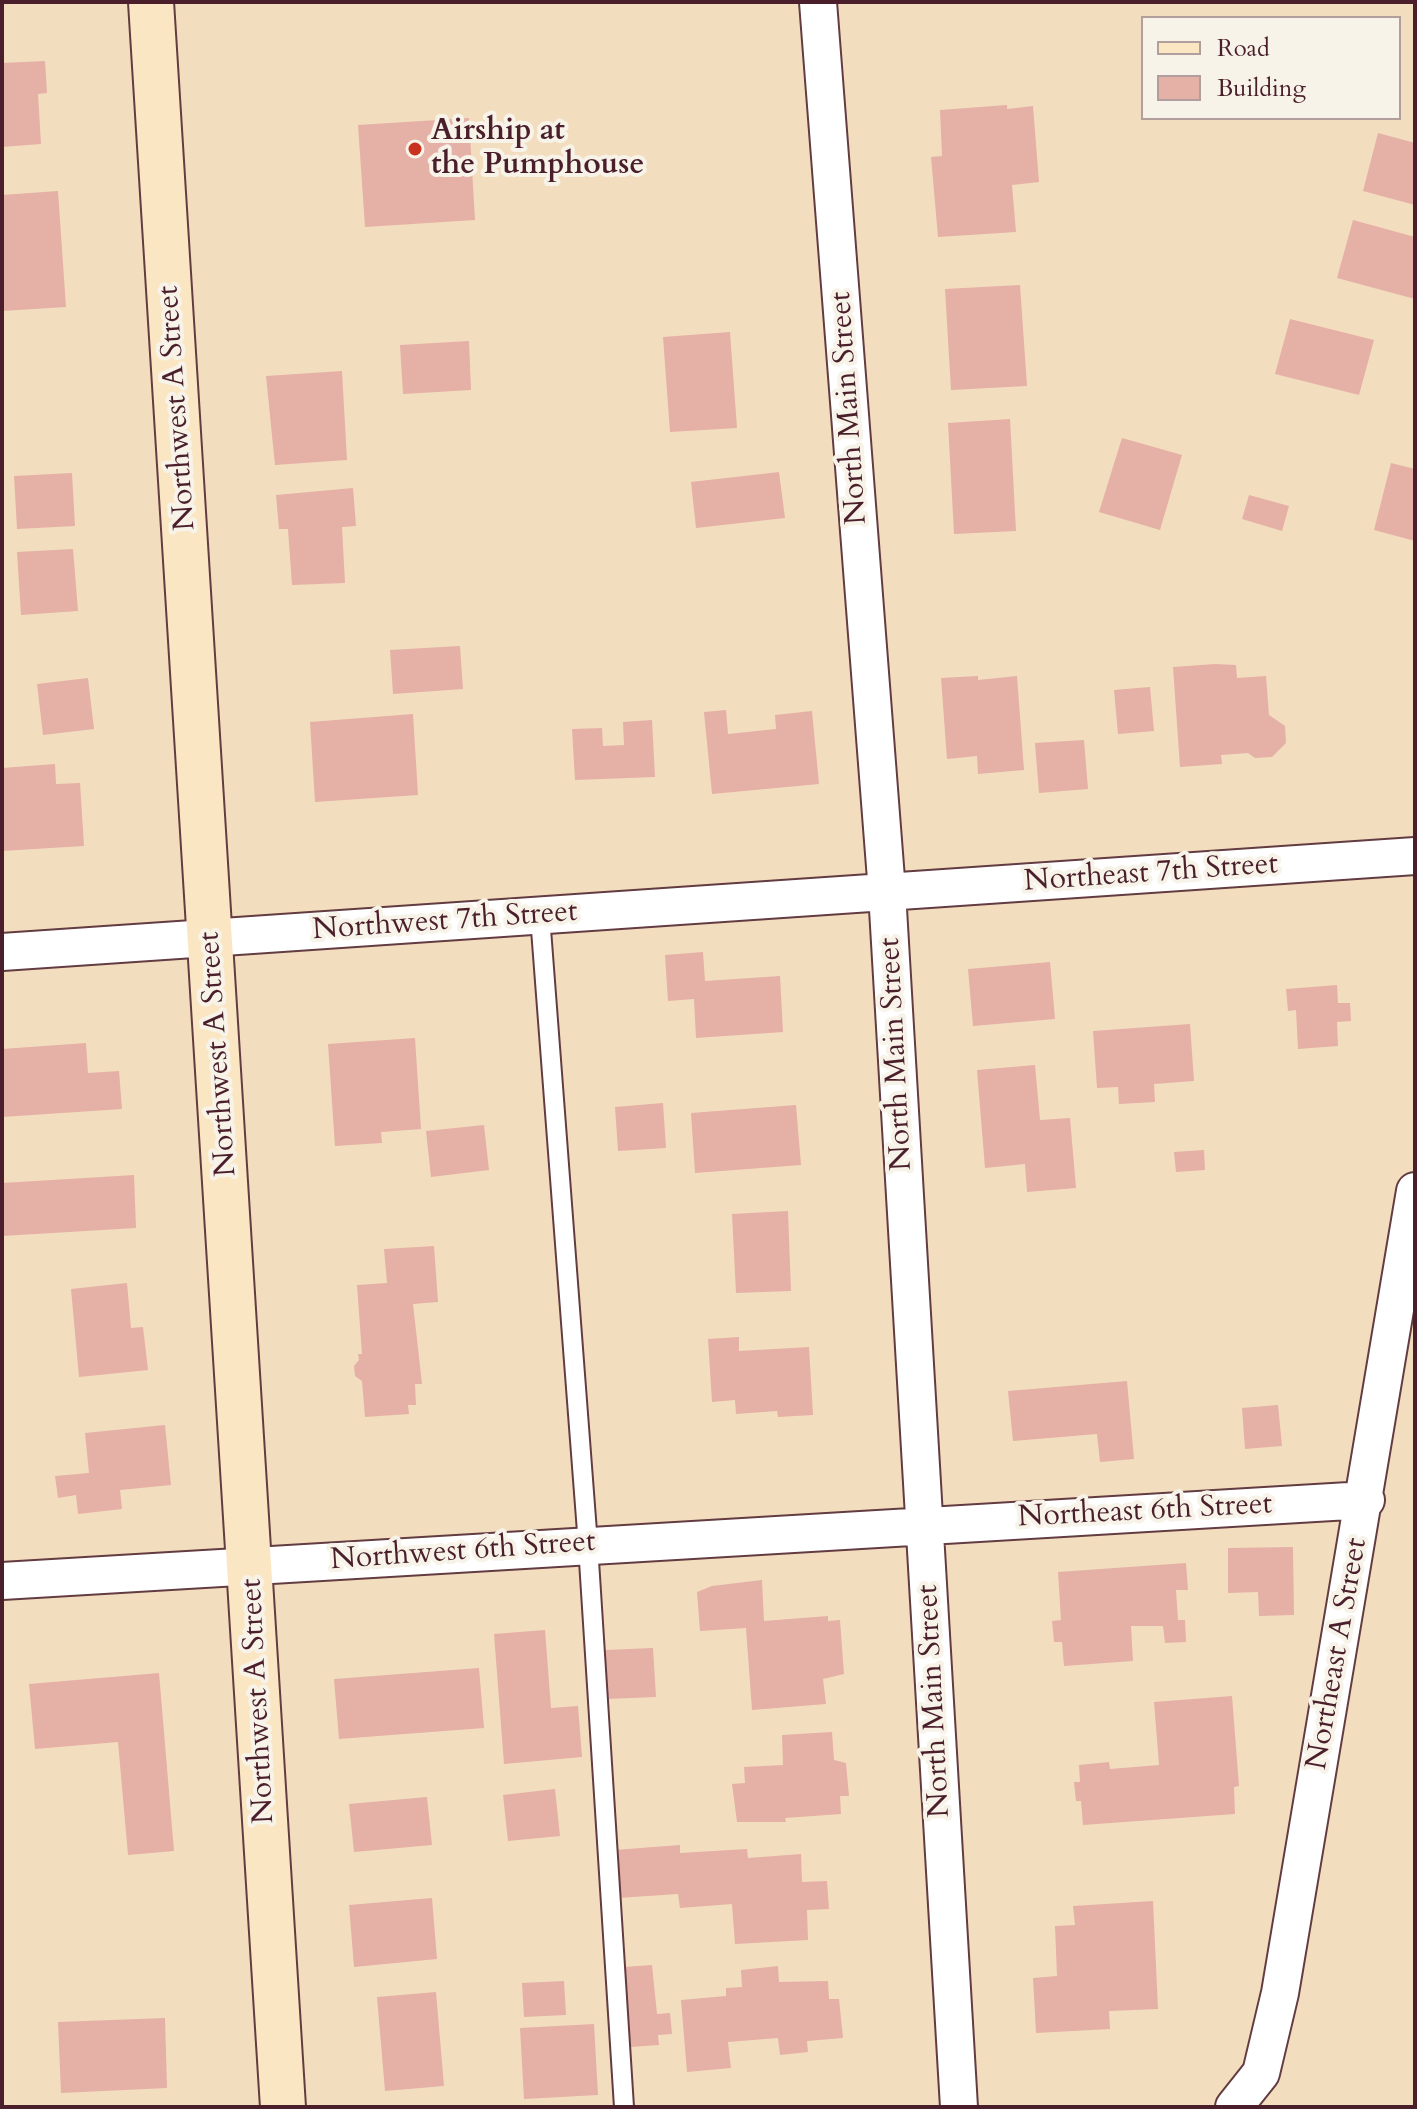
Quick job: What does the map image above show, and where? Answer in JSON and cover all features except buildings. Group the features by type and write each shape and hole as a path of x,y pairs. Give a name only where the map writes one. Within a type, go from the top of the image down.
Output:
{"street":[{"name":"Northwest A Street","path":"151,2 283,2107"},
{"name":"North Main Street","path":"818,2 887,892 959,2107"},
{"name":"Northeast 7th Street","path":"887,892 1415,856"},
{"name":"Northwest 7th Street","path":"2,952 887,892"},
{"name":"Northeast A Street","path":"1234,2107 1261,2073 1280,1993 1366,1500 1415,1191"},
{"name":"Northeast 6th Street","path":"924,1524 1366,1500"},
{"name":"Northwest 6th Street","path":"2,1581 924,1524"}],"lane":[{"path":"540,916 588,1545 624,2107"}],"place":[{"name":"Airship at the Pumphouse","path":"415,149"}]}
